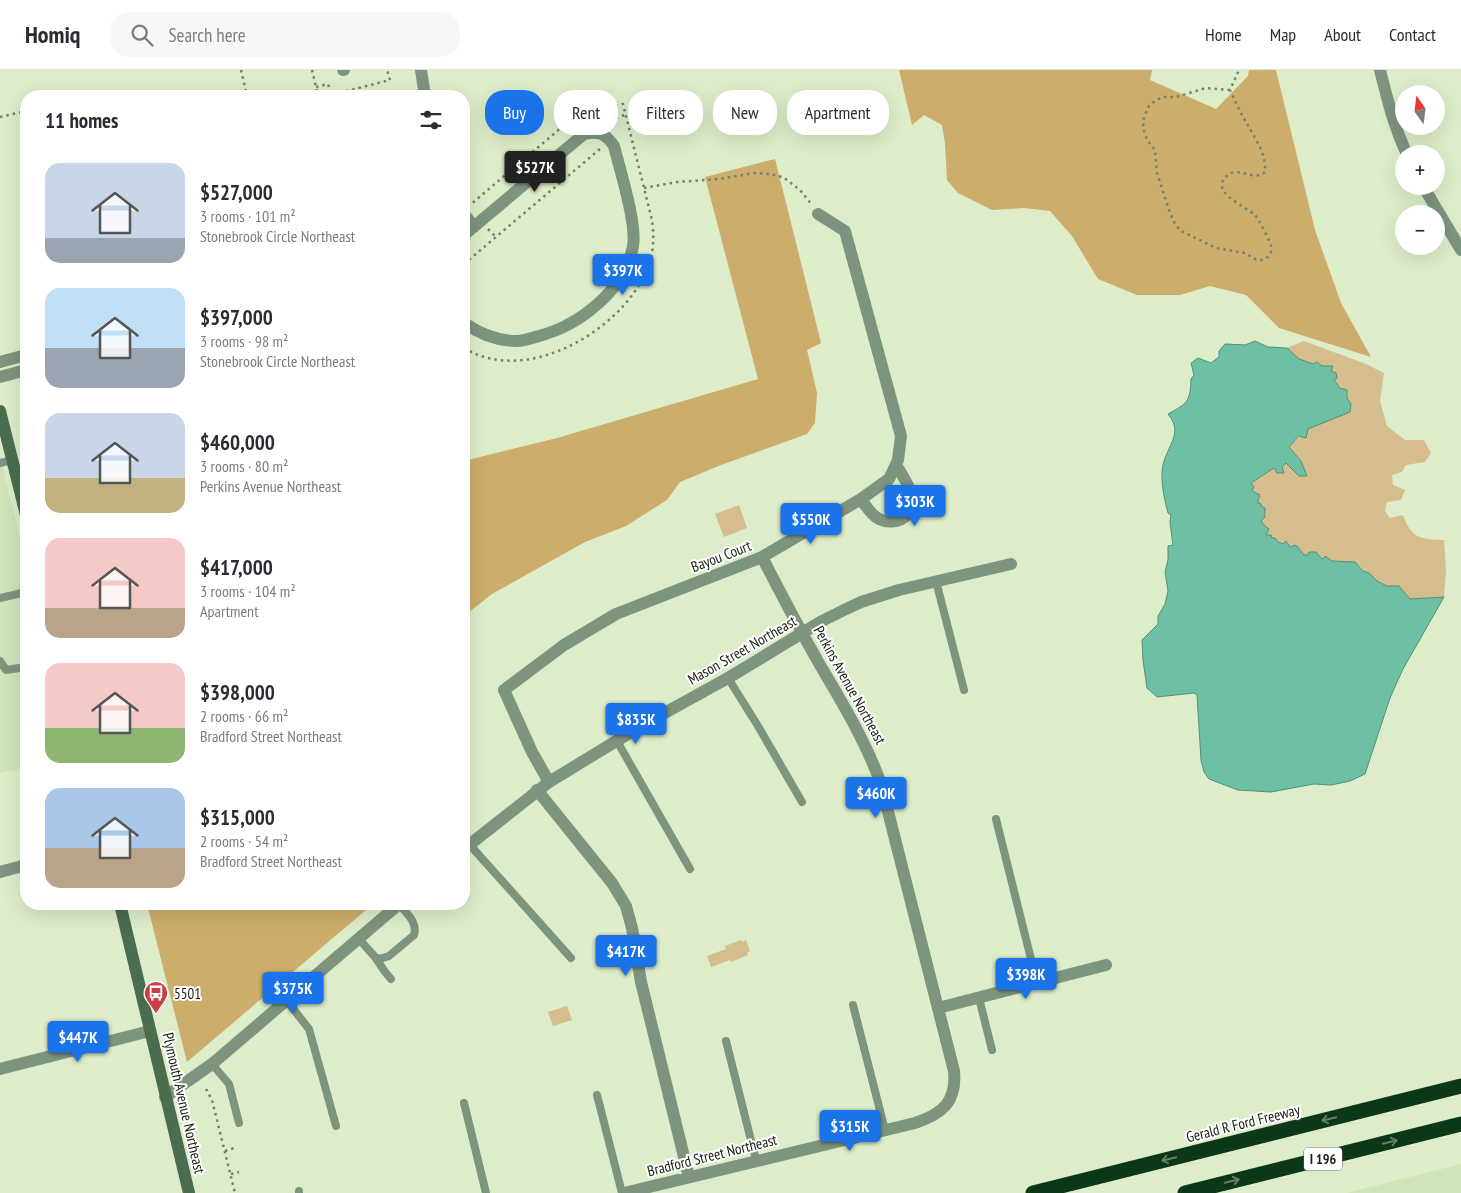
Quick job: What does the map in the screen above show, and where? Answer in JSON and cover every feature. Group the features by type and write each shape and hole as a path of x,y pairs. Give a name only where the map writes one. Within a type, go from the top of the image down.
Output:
{"highway":[{"name":"Gerald R Ford Freeway","path":"1033,1193 1461,1086"},
{"name":"I 196","path":"1185,1193 1461,1124"}],"main road":[{"path":"0,411 6,461 20,499"},
{"name":"Plymouth Avenue Northeast","path":"121,910 189,1193"}],"street":[{"path":"421,70 423,90"},
{"path":"1380,70 1388,104 1402,145"},
{"path":"470,230 584,134 592,132 601,133 614,146 634,235 626,271 603,300 575,322 549,333 525,340 516,341 490,337 470,327"},
{"path":"1428,195 1461,250"},
{"name":"Bayou Court","path":"549,782 532,752 504,690 564,644 616,614 762,558 861,499 889,479 898,460 901,436 845,231 818,214"},
{"path":"470,221 474,227"},
{"path":"0,362 20,357"},
{"path":"0,377 20,372"},
{"path":"861,499 872,515 881,520 896,522 905,518 912,509 912,497 904,477 896,464"},
{"name":"Perkins Avenue Northeast","path":"762,558 873,761 881,784 938,1008"},
{"name":"Mason Street Northeast","path":"470,843 549,782 822,621 861,602 899,590 1011,564"},
{"path":"537,790 612,883 626,906 631,922 641,982 689,1177"},
{"path":"0,872 20,867"},
{"path":"165,1097 212,1064 392,910"},
{"path":"938,1008 1106,965"},
{"name":"Bradford Street Northeast","path":"623,1193 930,1118 948,1104 955,1082 938,1008"},
{"path":"0,1069 150,1031"}],"lane":[{"path":"936,581 964,690"},
{"path":"0,598 20,593"},
{"path":"0,661 6,670 20,667"},
{"path":"728,678 802,802"},
{"path":"617,741 690,868"},
{"path":"996,819 1037,983"},
{"path":"470,850 571,958"},
{"path":"375,957 380,959 389,956 414,935 413,922 404,910"},
{"path":"358,938 375,957 391,980"},
{"path":"979,998 992,1050"},
{"path":"286,1002 309,1029 336,1126"},
{"path":"853,1005 884,1130"},
{"path":"726,1041 756,1160"},
{"path":"212,1064 229,1084 239,1123"},
{"path":"597,1095 623,1193"},
{"path":"464,1103 486,1193"}],"path":[{"path":"241,70 246,90"},
{"path":"312,70 317,90"},
{"path":"352,90 390,80 387,70"},
{"path":"1230,90 1239,70"},
{"path":"316,86 328,84 328,90"},
{"path":"1206,88 1230,90 1245,121 1259,143 1265,172 1257,176 1234,172 1228,174 1221,185 1223,192 1227,196 1246,207 1257,217 1271,246 1271,252 1262,260 1255,259 1245,253 1216,248 1180,231 1174,224 1157,173 1155,150 1147,140 1143,128 1144,117 1149,106 1156,100 1206,88"},
{"path":"470,207 575,116 623,104 654,234 651,256 646,272 638,286 625,304 598,330 576,343 552,353 511,361 496,360 470,351"},
{"path":"0,117 20,112"},
{"path":"470,259 600,149 614,146"},
{"path":"644,188 677,182 719,179 755,173 769,174 784,178 800,190 818,214"},
{"path":"206,1089 212,1100 235,1193"},
{"path":"225,1150 234,1148"},
{"path":"231,1174 239,1172"}],"shaded area":[{"path":"899,70 1152,70 1150,80 1216,109 1248,76 1249,70 1276,70 1315,230 1341,303 1371,357 1279,328 1246,295 1210,286 1180,295 1137,295 1098,279 1072,236 1050,211 1024,208 992,210 958,193 947,180 942,125 924,115 912,125"},
{"path":"775,159 821,343 807,350 817,393 815,423 807,434 680,482 667,500 626,526 585,542 492,594 470,611 470,460 557,438 758,379 705,177"},
{"path":"1255,341 1268,347 1287,348 1299,359 1313,364 1317,362 1322,366 1333,366 1331,371 1336,373 1337,378 1334,380 1340,388 1347,390 1347,398 1351,404 1350,412 1308,429 1306,438 1299,436 1289,447 1301,461 1307,476 1299,476 1286,463 1282,467 1284,473 1277,473 1274,468 1251,483 1254,487 1252,490 1259,494 1258,503 1265,508 1265,517 1261,521 1269,529 1266,535 1271,535 1272,538 1283,544 1286,541 1290,547 1296,545 1304,555 1308,555 1309,552 1316,552 1322,559 1325,556 1332,561 1355,562 1363,571 1369,573 1377,581 1387,586 1399,586 1410,599 1444,597 1403,669 1390,698 1365,774 1350,781 1331,785 1314,784 1271,792 1238,790 1209,779 1204,772 1201,760 1197,695 1194,693 1157,697 1147,688 1142,640 1158,624 1158,616 1165,604 1168,591 1165,572 1168,560 1168,546 1173,545 1171,515 1168,513 1164,495 1162,471 1175,433 1175,427 1168,414 1184,404 1189,397 1191,379 1194,375 1191,363 1198,358 1211,363 1219,357 1219,351 1225,344 1245,345"},
{"path":"1304,341 1366,364 1384,373 1380,401 1387,426 1405,440 1424,440 1431,453 1425,462 1406,465 1402,472 1392,475 1393,485 1405,490 1401,500 1387,502 1385,511 1390,518 1403,515 1410,529 1418,536 1444,540 1446,570 1444,597 1410,599 1399,586 1387,586 1377,581 1355,562 1331,561 1325,556 1322,559 1303,555 1265,535 1265,526 1261,521 1266,513 1258,503 1259,494 1252,489 1250,484 1274,468 1284,473 1282,467 1286,463 1299,476 1307,476 1301,461 1289,447 1347,398 1347,390 1336,384 1331,371 1300,360 1287,348"},
{"path":"0,455 20,537 20,768 0,773"},
{"path":"739,505 747,528 724,537 715,514"},
{"path":"149,910 366,910 187,1062"},
{"path":"741,940 742,942 746,940 750,951 747,953 748,955 711,967 707,956 726,949 725,946"},
{"path":"567,1006 572,1020 553,1026 548,1012"},
{"path":"1461,1164 1461,1193 1347,1193"}],"place":[{"name":"5501","path":"156,1014"}]}
